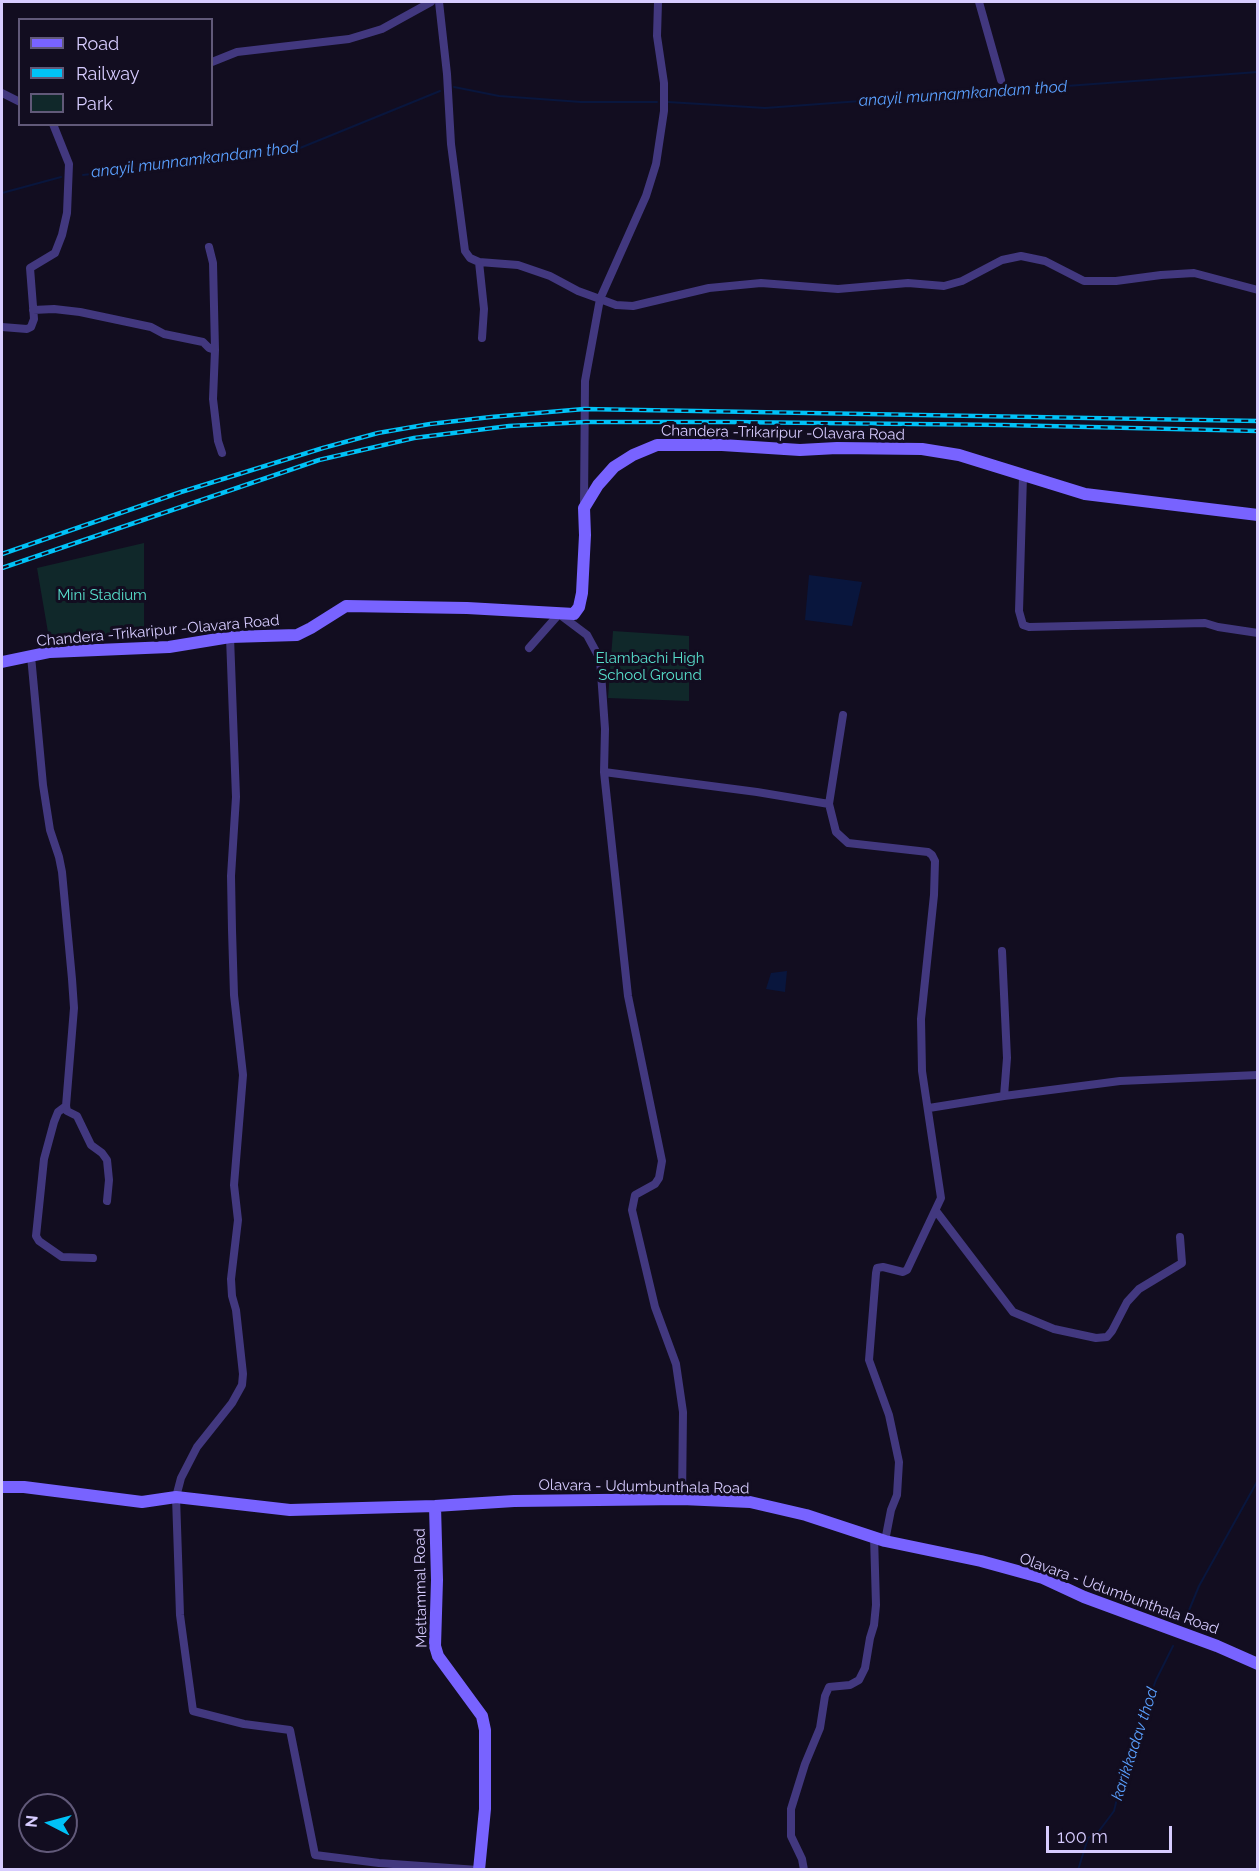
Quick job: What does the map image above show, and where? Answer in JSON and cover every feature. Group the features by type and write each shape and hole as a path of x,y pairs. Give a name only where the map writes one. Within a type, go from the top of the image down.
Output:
{"main road":[{"name":"Chandera -Trikaripur -Olavara Road","path":"584,508 598,485 614,467 633,455 657,445 722,445 800,450 922,449 959,455 1085,494 1257,515"},
{"path":"559,614 574,614 579,607 582,593 584,508"},
{"name":"Chandera -Trikaripur -Olavara Road","path":"2,662 51,652 170,647 230,637 297,635 346,606 457,607 559,614"},
{"name":"Olavara - Udumbunthala Road","path":"2,1488 24,1487 142,1502 176,1497 290,1510 435,1506 514,1501 750,1502 771,1506 879,1539 981,1561 1042,1578 1084,1597 1217,1646 1257,1664"},
{"name":"Mettammal Road","path":"435,1506 435,1646 438,1656 482,1716 485,1730 485,1809 479,1869"}],"street":[{"path":"213,62 237,52 349,39 382,29 431,2"},
{"path":"439,2 447,74 450,144 465,251 470,258 479,262 518,265 550,276 578,291 616,305 633,306 710,288 761,283 838,289 908,283 944,286 962,281 1002,260 1021,256 1045,261 1084,281 1116,282 1194,273 1257,290"},
{"path":"584,508 585,381 600,299 646,195 656,164 664,111 664,83 657,36 658,2"},
{"path":"979,2 1001,80"},
{"path":"2,93 18,101"},
{"path":"2,327 27,329 31,327 34,319 30,268 55,253 67,213 69,164 54,126"},
{"path":"210,247 213,263 215,350 213,399 218,441 222,453"},
{"path":"479,262 484,309 482,338"},
{"path":"33,310 54,309 80,312 151,327 164,334 203,342 215,350"},
{"path":"1023,476 1019,611 1023,625 1029,627 1205,623 1257,633"},
{"path":"529,648 559,614 587,635 600,659 605,729 604,772 628,996 662,1161 659,1178 655,1184 635,1195 632,1210 655,1307 676,1364 683,1412 682,1500"},
{"path":"230,637 236,787 231,876 232,930 234,994 243,1075 234,1185 238,1220 231,1296 236,1310 242,1361 242,1385 232,1403 197,1447 181,1478 176,1497 180,1615 193,1712 244,1724 290,1730 315,1855 379,1863 479,1869"},
{"path":"31,656 43,785 51,830 59,857 72,980 74,1008 66,1106 67,1111 77,1116 91,1145 107,1160 109,1180 107,1200"},
{"path":"804,1869 802,1859 791,1836 791,1809 805,1764 820,1728 825,1696 829,1687 850,1685 859,1680 865,1668 874,1625 879,1539 897,1495 899,1462 889,1415 869,1360 877,1268 883,1267 903,1272 907,1270 941,1198 922,1071 921,1019 934,895 935,861 928,852 848,843 836,832 829,804 843,715"},
{"path":"604,772 829,804"},
{"path":"1002,951 1007,1058 1004,1096"},
{"path":"929,1108 1120,1082 1257,1075"},
{"path":"66,1106 58,1112 44,1159 36,1236 39,1241 62,1257 93,1258"},
{"path":"936,1211 1013,1312 1053,1329 1096,1338 1107,1337 1127,1302 1139,1289 1182,1263 1180,1237"}],"green space":[{"name":"Mini Stadium","path":"144,543 144,631 50,644 37,568"},
{"name":"Elambachi High School Ground","path":"613,631 689,636 689,701 608,698"}],"water":[{"path":"809,575 862,582 852,626 805,620"},
{"path":"787,971 785,992 766,989 771,973"}],"waterway":[{"name":"anayil munnamkandam thod","path":"668,102 765,108 1258,72"},
{"name":"anayil munnamkandam thod","path":"454,87 499,96 581,102 657,102"},
{"name":"anayil munnamkandam thod","path":"83,175 300,148 440,91"},
{"name":"anayil munnamkandam thod","path":"2,193 61,177"},
{"name":"karikkadav thod","path":"1185,1620 1199,1586 1258,1480"},
{"name":"karikkadav thod","path":"1078,1870 1088,1838 1099,1831 1114,1811 1125,1765 1156,1680 1173,1646"}],"railway":[{"path":"2,554 181,492 323,448 378,433 491,417 584,409 1258,421"},
{"path":"2,568 319,460 414,438 509,426 586,422 728,422 1258,431"}]}
